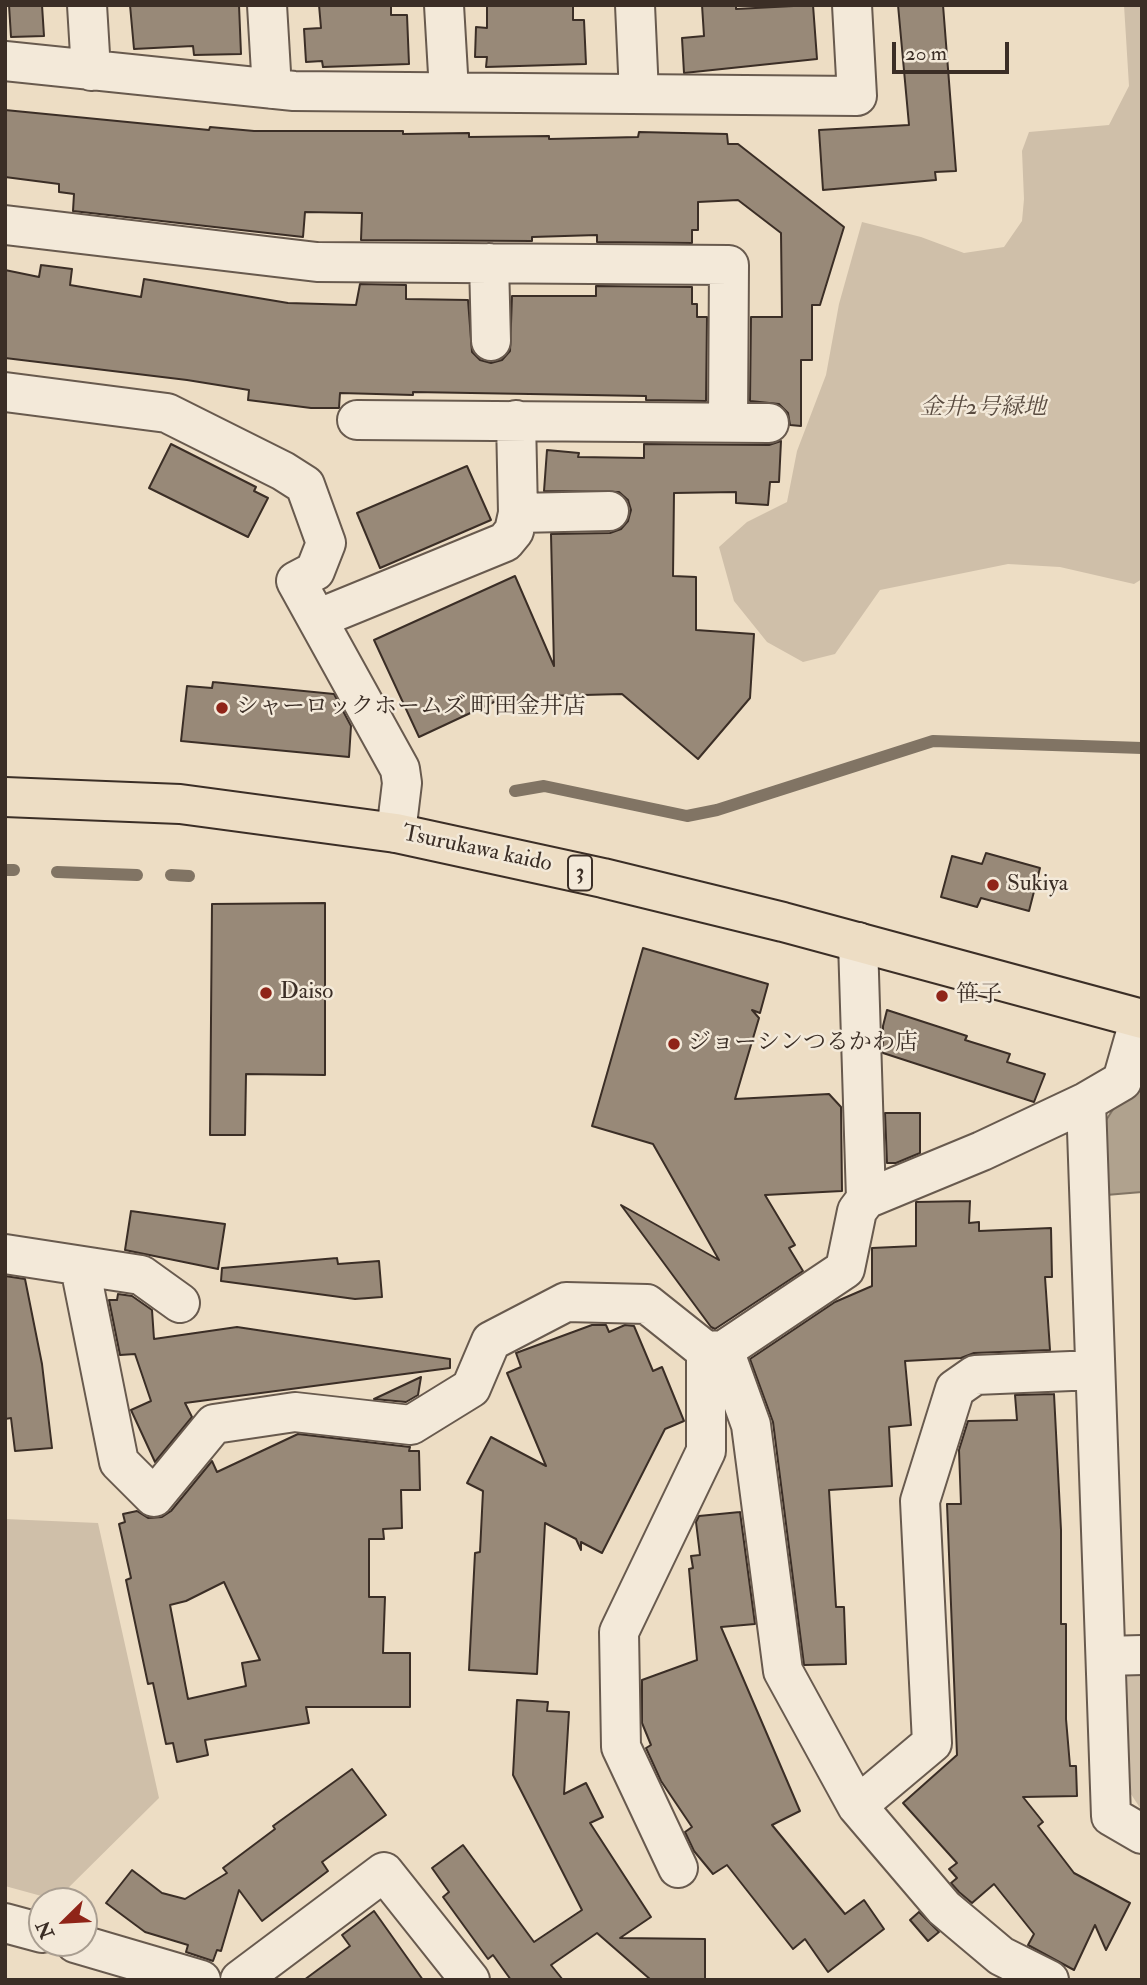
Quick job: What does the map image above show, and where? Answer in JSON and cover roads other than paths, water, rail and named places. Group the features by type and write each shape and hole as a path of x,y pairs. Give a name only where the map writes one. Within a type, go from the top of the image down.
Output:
{"main road":[{"name":"Tsurukawa kaido","path":"5,797 180,804 396,833 603,878 858,942 1141,1018"}],"street":[{"path":"87,5 91,71"},
{"path":"267,5 272,89"},
{"path":"444,5 449,91"},
{"path":"635,5 639,94"},
{"path":"5,61 272,89 857,96 852,5"},
{"path":"5,225 317,262 729,265 728,422"},
{"path":"489,263 491,341"},
{"path":"5,392 167,413 283,471 305,485 326,542 315,571 296,581 400,769 402,783 396,833"},
{"path":"317,619 505,542 514,531 518,513 516,420"},
{"path":"357,421 769,423"},
{"path":"518,513 609,512"},
{"path":"858,942 866,1199"},
{"path":"715,1350 845,1269 857,1211 866,1199 982,1152 1086,1102 1122,1081 1141,1018"},
{"path":"1086,1102 1095,1370 1124,1656 1111,1816 1142,1834"},
{"path":"5,1254 141,1275 180,1303"},
{"path":"80,1267 119,1462 154,1497 214,1424 295,1412 411,1425 471,1388 491,1341 566,1302 647,1304 715,1350 751,1425 783,1671 857,1807 944,1908 1001,1956 1049,1980"},
{"path":"678,1868 621,1746 619,1632 706,1451 715,1350"},
{"path":"857,1807 932,1744 920,1501 955,1389 975,1375 1095,1370"},
{"path":"240,1980 384,1872 470,1980"},
{"path":"5,1923 28,1929"},
{"path":"98,1950 201,1980"}],"waterway":[{"path":"515,791 544,786 687,816 717,810 933,741 1142,748"},
{"path":"5,870 14,870"},
{"path":"57,872 137,875"},
{"path":"171,875 189,876"}],"place":[{"name":"シャーロックホームズ 町田金井店","path":"222,708"},
{"name":"Sukiya","path":"993,885"},
{"name":"Daiso","path":"266,993"},
{"name":"笹子","path":"942,996"},
{"name":"ジョーシンつるかわ店","path":"674,1044"}],"park label":[{"name":"金井2号緑地","path":"983,409"}]}
